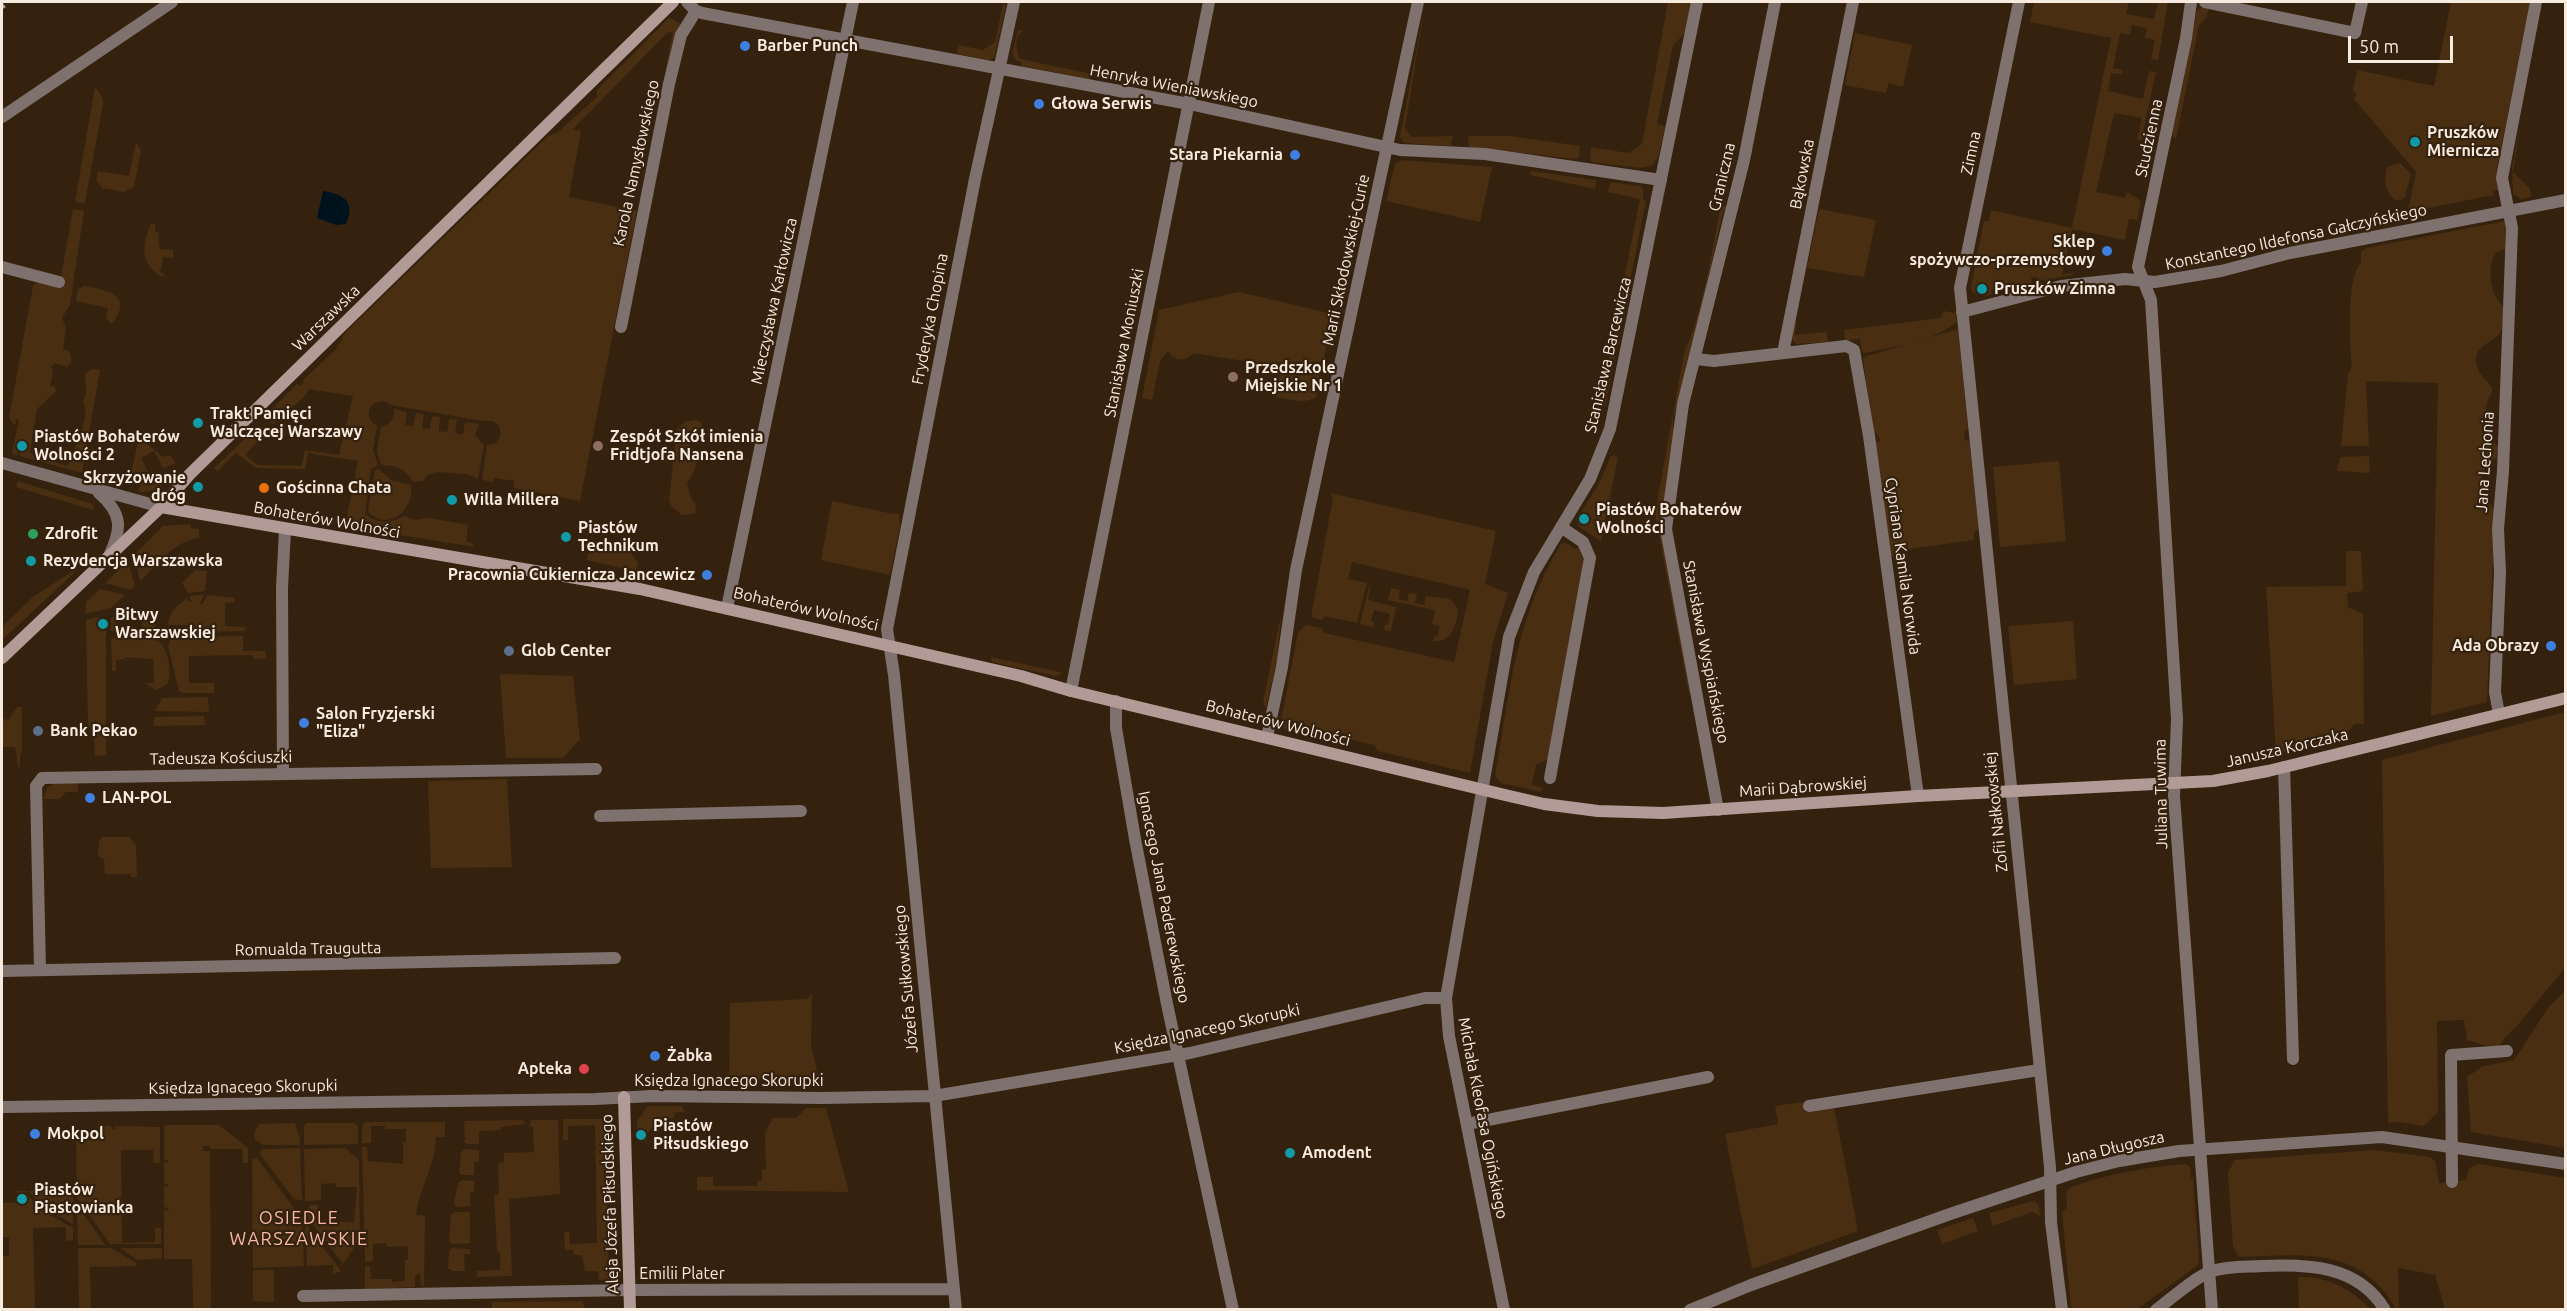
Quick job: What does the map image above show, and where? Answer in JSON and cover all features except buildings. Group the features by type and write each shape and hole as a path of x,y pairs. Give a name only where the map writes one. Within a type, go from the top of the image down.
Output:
{"street":[{"path":"2,117 172,2"},
{"name":"Warszawska","path":"2,658 161,507 190,474 673,2"},
{"name":"Mieczysława Karłowicza","path":"727,608 853,2"},
{"name":"Fryderyka Chopina","path":"889,645 887,629 936,372 1014,2"},
{"name":"Stanisława Moniuszki","path":"1071,691 1209,2"},
{"name":"Marii Skłodowskiej-Curie","path":"1267,737 1282,667 1296,570 1418,2"},
{"name":"Stanisława Barcewicza","path":"1481,790 1512,626 1529,582 1590,479 1610,429 1697,2"},
{"name":"Graniczna","path":"1696,359 1744,160 1775,2"},
{"name":"Bąkowska","path":"1784,353 1853,2"},
{"name":"Zimna","path":"1962,312 1960,285 2019,2"},
{"name":"Studzienna","path":"2142,280 2138,264 2186,38 2191,2"},
{"path":"2205,2 2355,33 2362,2"},
{"name":"Jana Lechonia","path":"2499,714 2495,692 2500,572 2498,529 2503,471 2512,228 2503,188 2504,165 2536,2"},
{"name":"Henryka Wieniawskiego","path":"692,6 845,39 1189,104 1400,150 1485,154 1661,180"},
{"name":"Karola Namysłowskiego","path":"621,327 671,74 681,35 692,6"},
{"name":"Konstantego Ildefonsa Gałczyńskiego","path":"1962,312 2061,286 2125,279 2155,282 2222,271 2290,253 2565,200"},
{"path":"2,267 59,282"},
{"name":"Juliana Tuwima","path":"2142,280 2150,292 2151,304 2176,719 2176,821 2212,1310"},
{"name":"Zofii Nałkowskiej","path":"1962,312 2051,1180 2051,1222 2062,1310"},
{"name":"Cypriana Kamila Norwida","path":"1784,353 1846,346 1853,348 1856,355 1918,796"},
{"path":"1696,359 1714,361 1784,353"},
{"name":"Stanisława Wyspiańskiego","path":"1696,359 1683,404 1666,529 1718,810"},
{"name":"Bohaterów Wolności","path":"2,463 161,507 629,587 727,608 1021,675 1071,691 1481,790 1544,804 1598,811"},
{"path":"96,490 108,501 117,517 118,532 109,556"},
{"path":"1550,778 1590,558 1583,542 1561,527"},
{"path":"283,774 282,588 285,530"},
{"name":"Józefa Sułkowskiego","path":"889,645 956,1310"},
{"name":"Janusza Korczaka","path":"2011,791 2212,781 2284,767 2565,698"},
{"name":"Ignacego Jana Paderewskiego","path":"1116,701 1116,728 1130,815 1233,1310"},
{"path":"2284,767 2293,1059"},
{"name":"Tadeusza Kościuszki","path":"40,970 38,781 48,777 596,770"},
{"name":"Michała Kleofasa Ogińskiego","path":"1481,790 1446,998 1447,1029 1504,1310"},
{"name":"Marii Dąbrowskiej","path":"1598,811 1663,813 2011,791"},
{"path":"600,816 801,811"},
{"name":"Romualda Traugutta","path":"2,971 615,958"},
{"name":"Księdza Ignacego Skorupki","path":"2,1107 624,1097 934,1096 1179,1055 1425,998 1446,998"},
{"path":"2452,1182 2451,1055 2507,1051"},
{"path":"1809,1106 2039,1070"},
{"path":"1467,1124 1708,1077"},
{"name":"Aleja Józefa Piłsudskiego","path":"624,1097 630,1310"},
{"name":"Jana Długosza","path":"1690,1310 1886,1236 2051,1180 2119,1161 2201,1149 2382,1137 2565,1164"},
{"path":"2156,1310 2210,1272 2235,1267 2286,1265 2321,1267 2340,1272 2370,1292 2385,1310"},
{"name":"Emilii Plater","path":"303,1296 629,1290 954,1289"}],"shaded area":[{"path":"1668,2 1691,2 1685,33 1673,45 1657,124 1665,126 1658,157 1651,166 1640,168 1592,162 1591,147 1628,153 1642,144"},
{"path":"2034,2 2129,2 2126,14 2154,19 2158,2 2168,2 2158,60 2151,59 2155,40 2145,38 2147,28 2132,25 2130,35 2120,33 2113,68 2122,70 2122,74 2111,73 2108,91 2143,99 2149,71 2156,72 2141,141 2137,140 2142,118 2114,113 2096,192 2125,198 2127,192 2141,201 2137,220 2129,219 2125,240 2072,229 2062,275 2073,273 2073,275 2038,281 2037,277 2031,278 2032,283 2016,287 2014,283 1991,290 1992,295 1982,296 1972,292 1971,286 1984,221 1989,221 1991,210 2072,228 2111,38 2030,22"},
{"path":"2451,2 2530,2 2497,169 2498,190 2493,191 2494,195 2408,212 2416,172 2353,98 2357,95 2353,90 2357,70 2434,86"},
{"path":"1003,4 1006,5 994,58 988,60 957,54 959,45 983,50 995,42"},
{"path":"1425,5 1405,128 1411,137 1453,136 1451,146 1405,143 1400,137"},
{"path":"2202,7 2209,8 2206,18 2199,25 2176,139 2172,135 2197,10"},
{"path":"669,18 681,24 660,110 658,109 673,31 667,33 573,129 581,131 569,197 637,211 580,501 514,488 514,481 494,478 493,482 482,480 487,445 496,443 501,434 499,426 493,421 391,405 383,401 373,404 369,413 370,419 377,426 373,450 378,465 371,469 365,514 379,521 395,520 405,516 415,520 429,518 468,525 466,541 472,543 474,547 345,526 358,461 308,453 305,469 256,468 236,453 217,471 214,468 252,432 260,439 245,455 258,465 302,466 305,450 339,455 353,396 309,389 303,398 273,424 266,415 297,384 300,386 304,382 302,381 335,350 346,332 548,136 557,133 597,97 597,90"},
{"path":"1018,30 1024,30 1017,40 1020,59 1092,74 1091,78 1021,66 1021,62 1017,61 1012,54"},
{"path":"1855,33 1912,45 1903,87 1889,83 1886,93 1845,85"},
{"path":"95,87 102,97 103,104 85,203 75,202"},
{"path":"2521,123 2513,172 2530,189 2531,197 2521,199 2513,194 2512,167"},
{"path":"1468,136 1510,136 1580,146 1579,157 1576,159 1469,147"},
{"path":"136,142 141,150 134,187 124,192 102,188 96,180 98,171 129,176"},
{"path":"1402,160 1492,167 1480,222 1386,201 1395,164"},
{"path":"2400,163 2411,174 2405,197 2395,200 2387,189 2386,172 2387,167"},
{"path":"1531,171 1596,180 1595,189 1530,175"},
{"path":"1610,182 1640,186 1643,190 1643,200 1646,201 1605,407 1599,406 1640,199 1608,192"},
{"path":"1721,205 1727,206 1723,212 1691,354 1673,418 1673,440 1664,501 1694,693 1689,694 1655,513 1684,353 1702,299"},
{"path":"73,209 84,211 70,305 62,318 66,328 63,349 69,351 72,361 67,367 55,363 51,366 53,372 50,386 55,386 56,391 37,409 30,452 35,456 68,466 84,424 85,374 92,369 100,370 82,473 20,456 18,449 27,451 28,444 17,442 18,455 12,453 19,420 16,419 15,426 9,418 33,286 38,282 59,288"},
{"path":"1819,209 1876,220 1864,277 1807,268"},
{"path":"2506,221 2505,249 2496,252 2490,273 2495,296 2504,307 2503,326 2498,335 2480,349 2476,361 2479,372 2492,388 2487,402 2486,420 2491,437 2498,447 2497,457 2485,468 2481,481 2485,497 2495,510 2487,702 2431,716 2438,383 2366,381 2369,446 2341,446 2348,374 2352,367 2350,312 2353,282 2361,263 2361,252 2366,248"},
{"path":"151,224 155,224 155,231 161,234 158,235 160,249 173,250 173,258 163,257 160,272 164,274 163,277 155,272 146,261 144,247"},
{"path":"84,286 108,292 118,299 119,312 114,322 109,323 106,319 108,308 76,301 78,289"},
{"path":"1239,292 1333,314 1316,397 1302,401 1276,397 1281,367 1194,353 1180,360 1168,351 1160,361 1152,400 1142,398 1159,310"},
{"path":"1943,311 1956,313 1957,322 1925,339 1865,353 1862,352 1860,339 1845,340 1844,330 1941,318"},
{"path":"1793,323 1797,323 1795,335 1827,332 1828,342 1796,344 1792,339"},
{"path":"1958,329 1968,429 1964,432 1965,441 1969,439 1979,529 1974,532 1974,540 1895,551 1896,555 1891,556 1875,441 1880,442 1878,434 1873,432 1863,359"},
{"path":"394,409 407,412 405,425 413,426 416,413 424,414 422,428 430,429 432,416 440,417 439,431 447,432 449,419 457,420 455,433 463,435 465,422 479,424 475,435 484,445 478,479 467,474 437,472 428,475 423,481 413,482 400,469 381,465 377,451 381,427 392,421"},
{"path":"695,420 702,423 701,428 688,436 691,451 696,455 696,459 692,476 687,483 691,498 696,505 695,514 682,515 671,506 669,499 677,430 684,422"},
{"path":"139,437 163,457 170,455 176,463 163,468 154,451 141,458 148,472 117,483 96,477 97,471 130,478"},
{"path":"1611,456 1618,457 1601,541 1579,527 1576,520 1597,487"},
{"path":"2369,456 2370,473 2337,471 2340,457"},
{"path":"2059,461 2066,541 2000,547 1993,467"},
{"path":"379,469 391,480 411,485 411,494 404,510 391,519 383,520 368,511 375,470"},
{"path":"169,472 172,475 155,491 138,492 142,480"},
{"path":"18,481 89,503 94,505 93,510 16,487"},
{"path":"1330,493 1496,531 1485,584 1508,593 1493,642 1470,773 1378,751 1374,745 1330,735 1319,738 1288,731 1282,727 1281,720 1298,633 1306,625 1321,628 1324,633 1454,662 1470,590 1352,562 1348,579 1367,583 1357,623 1325,616 1322,620 1311,617 1333,498"},
{"path":"832,501 893,514 899,513 900,526 890,575 821,560"},
{"path":"190,524 191,528 199,529 199,538 174,548 140,581 134,555 163,526"},
{"path":"1566,543 1575,549 1578,546 1584,563 1549,758 1536,764 1532,785 1543,788 1541,792 1501,783 1495,776 1510,685 1524,628 1533,600 1546,572 1561,544"},
{"path":"596,547 631,553 638,563 636,571 586,560 590,550"},
{"path":"2346,551 2361,551 2363,591 2347,593 2348,607 2363,614 2364,724 2354,724 2344,737 2276,754 2266,587 2346,586"},
{"path":"128,561 135,586 130,590 105,583"},
{"path":"195,570 207,571 205,591 188,593 182,583"},
{"path":"73,571 74,573 2,640 2,627 33,597"},
{"path":"1369,586 1368,600 1396,607 1391,631 1384,630 1385,625 1388,625 1390,614 1374,610 1371,621 1374,622 1373,627 1360,624"},
{"path":"1391,588 1400,590 1398,599 1407,601 1409,593 1417,594 1415,603 1424,605 1426,596 1450,599 1458,609 1456,621 1449,636 1433,641 1434,636 1437,637 1440,626 1432,624 1435,610 1388,600"},
{"path":"100,589 125,595 111,608 85,614 86,602"},
{"path":"204,595 200,603 202,604 208,595 235,598 235,602 225,603 225,626 245,627 245,631 198,632 194,625 168,625 171,613 177,606 187,598 189,602 192,601 189,597"},
{"path":"152,611 157,617 154,632 111,631 111,618 115,616 116,628 142,628 143,620"},
{"path":"1281,615 1277,660 1266,708 1263,702"},
{"path":"98,617 101,619 100,626 106,626 106,755 95,756 94,736 88,726 86,620"},
{"path":"2073,621 2077,679 2014,685 2008,626"},
{"path":"243,636 243,651 265,651 266,658 254,659 253,655 189,656 189,683 214,683 214,693 179,691 168,646 171,637"},
{"path":"111,638 157,639 168,660 170,673 168,684 156,690 145,683 154,683 153,659 125,657 125,659 116,660 116,671 112,671"},
{"path":"991,657 1064,673 1055,676 992,662"},
{"path":"500,674 573,676 580,739 563,758 506,758"},
{"path":"208,697 209,712 155,711 162,698"},
{"path":"17,707 22,707 22,752 19,770 15,747 2,747 2,722 5,718 8,721"},
{"path":"2565,712 2565,968 2505,1037 2498,1049 2467,1040 2464,1020 2437,1021 2438,1112 2424,1126 2398,1122 2388,1123 2382,760"},
{"path":"204,716 205,725 154,726 154,717"},
{"path":"507,779 512,867 431,868 428,781"},
{"path":"78,782 78,792 66,792 59,799 43,799 48,787 57,783"},
{"path":"103,837 129,837 136,845 137,877 131,877 130,874 105,874 104,859 98,856 99,841"},
{"path":"2565,991 2565,1148 2471,1132 2467,1077 2483,1066 2514,1060 2548,1008"},
{"path":"812,994 811,1046 819,1080 729,1079 730,1003 807,999"},
{"path":"1803,1102 1805,1112 1834,1107 1858,1231 1752,1269 1725,1134 1778,1124 1775,1106"},
{"path":"648,1106 682,1106 685,1112 675,1112 674,1118 655,1124 649,1131 647,1142 645,1141 645,1129 637,1129 637,1121"},
{"path":"806,1108 826,1108 849,1192 697,1190 697,1177 713,1177 713,1186 758,1186 758,1181 762,1181 762,1169 766,1169 765,1133 773,1118 796,1118"},
{"path":"563,1119 602,1119 605,1122 609,1280 599,1280 598,1271 585,1271 582,1255 574,1255 573,1250 565,1250 564,1232 569,1232 570,1244 597,1243 595,1125 568,1126 568,1140 563,1140"},
{"path":"523,1120 525,1124 501,1127 501,1130 479,1131 479,1144 467,1144 462,1141 465,1140 464,1121"},
{"path":"531,1120 558,1120 560,1194 509,1199 512,1276 477,1277 477,1271 500,1270 494,1195 499,1194 498,1163 504,1162 504,1153 534,1152 533,1127 529,1127"},
{"path":"366,1122 445,1122 445,1137 436,1137 433,1158 416,1215 425,1216 424,1286 421,1286 420,1274 415,1275 415,1287 365,1289 365,1266 370,1266 371,1279 405,1281 405,1260 408,1260 408,1246 387,1247 386,1243 373,1244 373,1261 365,1262 362,1147 367,1147 368,1161 403,1164 403,1143 406,1142 406,1129 371,1126 371,1143 362,1143 362,1126"},
{"path":"295,1123 300,1135 300,1145 263,1145 255,1140 254,1133 259,1124"},
{"path":"306,1123 355,1123 358,1127 358,1144 304,1145"},
{"path":"166,1125 219,1125 248,1148 248,1163 243,1163 242,1149 210,1149 209,1146 203,1146 203,1151 210,1151 211,1309 193,1309 192,1259 166,1259 164,1257 164,1211 169,1210 164,1207 164,1187 168,1187 168,1184 164,1184 164,1163 168,1163 168,1160 164,1160 164,1127"},
{"path":"98,1126 111,1126 112,1129 115,1129 115,1126 160,1127 160,1163 154,1163 153,1150 121,1150 122,1243 155,1242 155,1228 161,1228 161,1244 110,1244 77,1198 76,1134 96,1133"},
{"path":"300,1148 302,1201 293,1198 259,1153 262,1149"},
{"path":"345,1148 359,1160 360,1239 343,1264 306,1215 306,1210 311,1205 318,1205 318,1219 354,1223 357,1187 336,1187 335,1183 321,1184 321,1200 305,1201 304,1149"},
{"path":"465,1149 479,1150 479,1162 474,1162 474,1175 459,1173 461,1152"},
{"path":"2375,1150 2430,1157 2435,1161 2439,1183 2466,1180 2469,1168 2479,1164 2565,1178 2565,1309 2445,1309 2435,1275 2398,1268 2399,1308 2396,1309 2381,1288 2365,1274 2347,1264 2327,1258 2306,1256 2239,1257 2233,1246 2228,1172 2235,1160"},
{"path":"257,1158 302,1219 304,1266 253,1268 252,1160"},
{"path":"2186,1164 2190,1167 2191,1178 2193,1178 2199,1260 2197,1266 2137,1309 2071,1309 2062,1212 2067,1207 2066,1194 2069,1188 2126,1172"},
{"path":"462,1180 474,1181 474,1192 470,1193 470,1206 456,1207 454,1204 458,1183"},
{"path":"69,1190 73,1193 73,1224 44,1208 28,1191"},
{"path":"17,1191 25,1191 41,1210 73,1228 73,1240 66,1241 66,1227 33,1228 35,1309 2,1309 2,1256 9,1256 9,1237 2,1237 2,1203 27,1202 27,1196 17,1195"},
{"path":"2034,1201 2039,1206 2040,1216 2032,1212 1993,1226 1989,1213"},
{"path":"77,1204 105,1245 78,1245"},
{"path":"455,1212 470,1212 470,1243 452,1244 449,1241 451,1215"},
{"path":"1973,1218 1978,1231 1942,1244 1937,1230"},
{"path":"305,1223 341,1271 333,1274 333,1265 307,1266"},
{"path":"78,1248 111,1248 136,1263 136,1266 90,1267 91,1309 79,1309"},
{"path":"120,1248 162,1248 162,1258 137,1260"},
{"path":"452,1248 470,1249 470,1254 464,1254 465,1271 452,1271 448,1268 449,1252"},
{"path":"253,1270 274,1270 274,1302 253,1301"},
{"path":"2298,1277 2328,1281 2346,1289 2370,1309 2299,1309"},
{"path":"583,1301 584,1309 492,1309 492,1302"}],"water":[{"path":"323,191 336,194 346,200 349,216 346,224 336,225 317,218"}],"railway":[{"path":"2,7 9,2"}],"place":[{"name":"Barber Punch","path":"745,46"},
{"name":"Głowa Serwis","path":"1039,104"},
{"name":"Pruszków Miernicza","path":"2415,142"},
{"name":"Stara Piekarnia","path":"1295,155"},
{"name":"Sklep spożywczo-przemysłowy","path":"2107,251"},
{"name":"Pruszków Zimna","path":"1982,289"},
{"name":"Przedszkole Miejskie Nr 1","path":"1233,377"},
{"name":"Trakt Pamięci Walczącej Warszawy","path":"198,423"},
{"name":"Piastów Bohaterów Wolności 2","path":"22,446"},
{"name":"Zespół Szkół imienia Fridtjofa Nansena","path":"598,446"},
{"name":"Skrzyżowanie dróg","path":"198,487"},
{"name":"Gościnna Chata","path":"264,488"},
{"name":"Willa Millera","path":"452,500"},
{"name":"Piastów Bohaterów Wolności","path":"1584,519"},
{"name":"Zdrofit","path":"33,534"},
{"name":"Piastów Technikum","path":"566,537"},
{"name":"Rezydencja Warszawska","path":"31,561"},
{"name":"Pracownia Cukiernicza Jancewicz","path":"707,575"},
{"name":"Bitwy Warszawskiej","path":"103,624"},
{"name":"Ada Obrazy","path":"2551,646"},
{"name":"Glob Center","path":"509,651"},
{"name":"Salon Fryzjerski \"Eliza\"","path":"304,723"},
{"name":"Bank Pekao","path":"38,731"},
{"name":"LAN-POL","path":"90,798"},
{"name":"Żabka","path":"655,1056"},
{"name":"Apteka","path":"584,1069"},
{"name":"Mokpol","path":"35,1134"},
{"name":"Piastów Piłsudskiego","path":"641,1135"},
{"name":"Amodent","path":"1290,1153"},
{"name":"Piastów Piastowianka","path":"22,1199"}],"district":[{"name":"OSIEDLE WARSZAWSKIE","path":"299,1228"}]}
